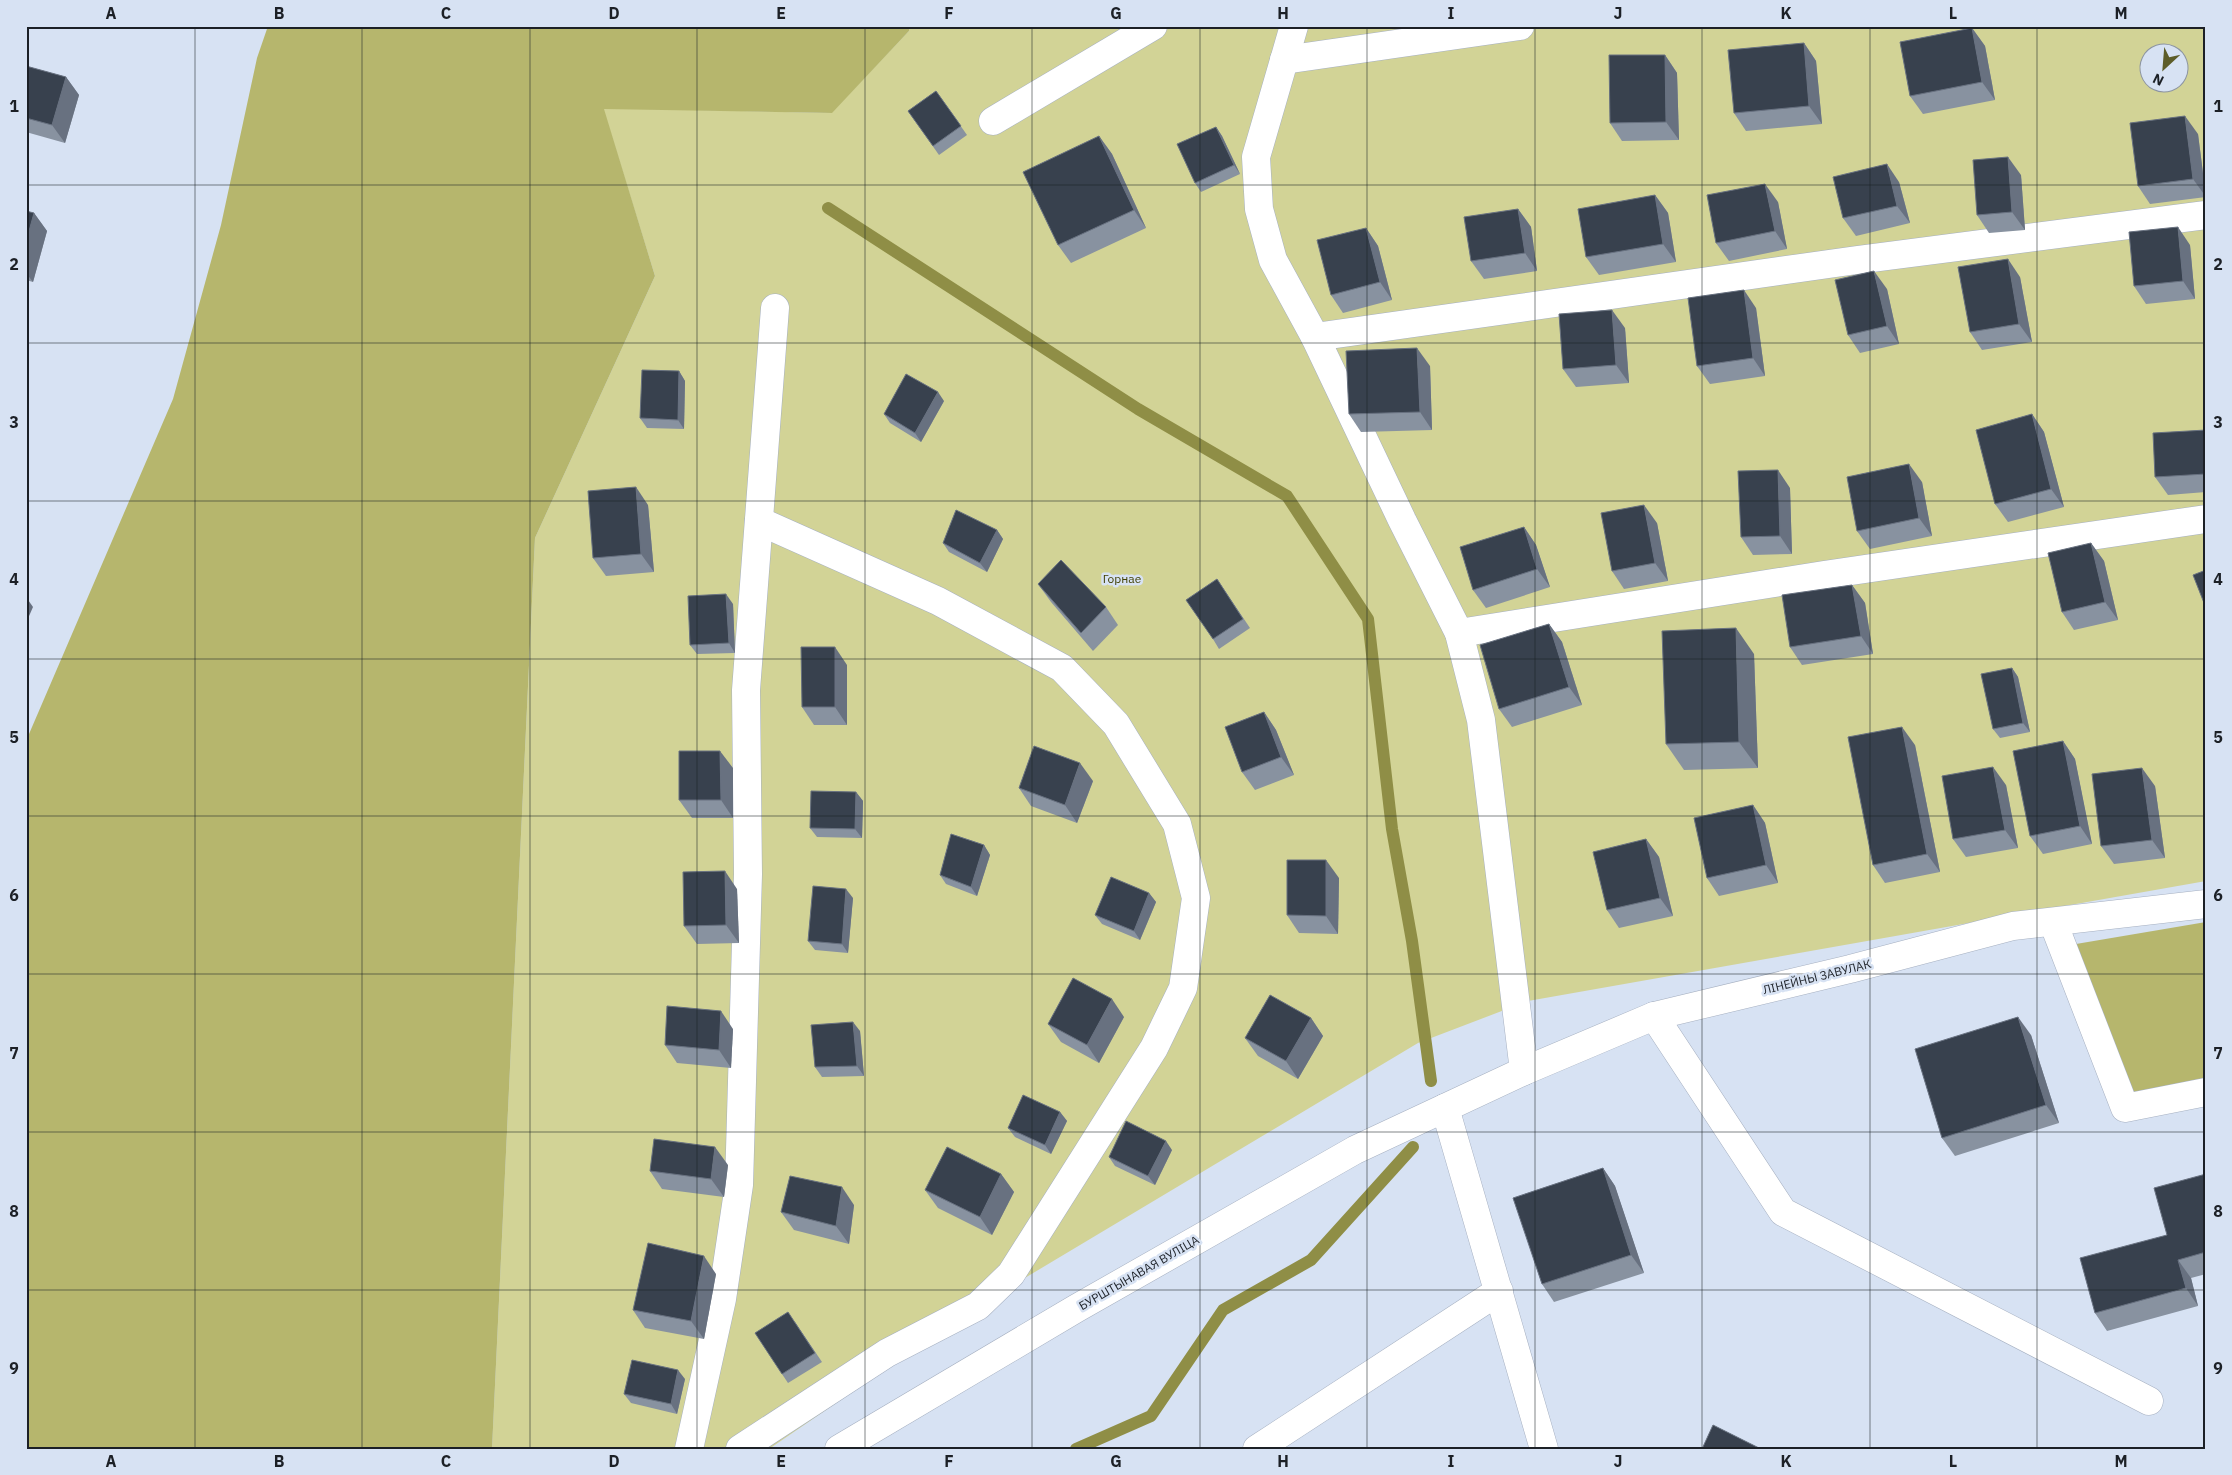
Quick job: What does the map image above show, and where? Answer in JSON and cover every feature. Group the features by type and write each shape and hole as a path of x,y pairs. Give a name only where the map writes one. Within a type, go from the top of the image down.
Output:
{"street":[{"path":"993,121 1153,26"},
{"path":"1294,26 1256,157 1259,210 1273,260 1315,337 1402,520 1460,634 1482,730 1524,1071"},
{"path":"1284,60 1520,26"},
{"path":"1315,337 1857,260 2206,215"},
{"path":"690,1449 722,1299 739,1185 748,874 746,690 775,308"},
{"path":"1460,634 1814,576 2206,519"},
{"path":"740,1449 887,1353 978,1306 1011,1274 1158,1040 1183,988 1196,898 1177,824 1116,724 1062,668 938,602 758,521"},
{"name":"ЛІНЕЙНЫ ЗАВУЛАК","path":"1445,1108 1524,1071 1654,1016 1850,969 2013,926 2206,904"},
{"path":"2053,922 2125,1108 2206,1092"},
{"path":"1654,1016 1783,1212 2149,1401"},
{"path":"1445,1108 1544,1449"},
{"name":"БУРШТЫНАВАЯ ВУЛІЦА","path":"839,1449 1069,1313 1347,1154 1445,1108"},
{"path":"1257,1449 1499,1292"}],"green space":[{"name":"Горнае","path":"909,26 2206,26 2206,881 1528,1001 1418,1043 978,1306 769,1449 492,1449 535,538 655,276 603,108 831,113 909,31"}],"shaded area":[{"path":"268,26 909,26 909,31 832,113 604,109 655,276 535,538 492,1449 26,1449 26,741 173,399 221,225 257,58"},
{"path":"2206,922 2206,1082 2131,1098 2076,944"}],"building":[{"path":"1972,28 1982,82 1910,96 1900,42"},
{"path":"1804,43 1809,106 1734,113 1728,50"},
{"path":"1609,55 1665,55 1666,122 1610,123"},
{"path":"26,66 66,77 52,125 26,118"},
{"path":"936,91 961,126 933,146 908,111"},
{"path":"2185,116 2193,179 2138,186 2130,123"},
{"path":"1216,127 1234,165 1195,183 1177,144"},
{"path":"1099,136 1134,210 1058,245 1023,172"},
{"path":"2008,157 2012,212 1977,215 1973,160"},
{"path":"1887,164 1897,206 1843,218 1833,177"},
{"path":"1765,184 1775,231 1716,243 1707,195"},
{"path":"1655,195 1663,244 1586,257 1578,209"},
{"path":"1518,209 1525,253 1471,261 1464,217"},
{"path":"26,211 34,213 26,242"},
{"path":"2178,227 2183,281 2134,286 2129,232"},
{"path":"1366,228 1380,282 1331,295 1317,240"},
{"path":"2008,259 2019,324 1970,332 1958,267"},
{"path":"1874,271 1887,326 1848,335 1835,280"},
{"path":"1744,290 1753,358 1697,366 1688,298"},
{"path":"1612,310 1616,365 1563,369 1559,314"},
{"path":"1417,348 1420,412 1349,414 1346,351"},
{"path":"642,370 679,371 678,420 640,418"},
{"path":"906,374 938,392 915,433 884,414"},
{"path":"2032,414 2051,489 1995,504 1976,430"},
{"path":"2206,430 2206,474 2155,477 2153,433"},
{"path":"1909,464 1919,518 1857,531 1847,477"},
{"path":"1778,470 1780,536 1741,537 1738,471"},
{"path":"636,487 641,554 593,558 588,491"},
{"path":"1644,505 1655,563 1612,571 1601,513"},
{"path":"956,510 997,530 980,563 943,543"},
{"path":"1524,527 1537,569 1473,590 1460,547"},
{"path":"2091,543 2105,602 2062,612 2048,553"},
{"path":"1061,560 1106,607 1081,633 1038,584"},
{"path":"2206,570 2206,608 2193,575"},
{"path":"1217,579 1243,619 1213,639 1186,600"},
{"path":"1852,585 1861,636 1790,647 1782,595"},
{"path":"726,594 729,643 690,645 688,596"},
{"path":"1549,624 1569,687 1499,709 1480,645"},
{"path":"1736,628 1739,742 1666,744 1662,631"},
{"path":"801,647 835,647 835,707 802,707"},
{"path":"2012,668 2023,723 1993,729 1981,674"},
{"path":"1264,712 1281,757 1242,772 1225,727"},
{"path":"1902,727 1927,854 1873,865 1848,737"},
{"path":"2063,741 2080,826 2030,836 2013,751"},
{"path":"1034,746 1080,763 1065,805 1019,788"},
{"path":"679,751 720,751 721,800 679,800"},
{"path":"1993,767 2005,830 1953,839 1942,776"},
{"path":"2142,768 2152,840 2101,846 2092,774"},
{"path":"811,791 856,792 855,829 810,828"},
{"path":"1753,805 1766,865 1707,878 1694,818"},
{"path":"951,834 984,845 971,887 940,875"},
{"path":"1646,839 1660,898 1607,910 1593,852"},
{"path":"1287,860 1326,860 1326,916 1287,915"},
{"path":"725,871 726,925 684,926 683,872"},
{"path":"1111,877 1149,893 1134,931 1095,915"},
{"path":"813,886 846,889 842,944 808,941"},
{"path":"1073,978 1112,999 1087,1045 1048,1024"},
{"path":"1270,995 1311,1018 1286,1061 1245,1038"},
{"path":"667,1006 721,1011 719,1050 665,1045"},
{"path":"2018,1017 2046,1105 1942,1138 1915,1049"},
{"path":"853,1022 857,1066 815,1067 811,1025"},
{"path":"1023,1095 1060,1112 1045,1145 1008,1128"},
{"path":"1126,1121 1166,1141 1148,1176 1109,1157"},
{"path":"654,1139 715,1147 711,1179 650,1171"},
{"path":"947,1147 1001,1174 980,1217 925,1190"},
{"path":"1603,1168 1631,1255 1542,1284 1513,1198"},
{"path":"2206,1174 2206,1252 2178,1260 2186,1288 2095,1313 2080,1258 2167,1235 2154,1188"},
{"path":"790,1176 842,1187 836,1226 781,1212"},
{"path":"648,1243 704,1256 691,1321 633,1310"},
{"path":"788,1312 815,1353 782,1374 755,1333"},
{"path":"632,1360 678,1370 671,1404 624,1394"},
{"path":"1713,1425 1761,1449 1702,1449"}],"waterway":[{"path":"828,208 1138,409 1287,496 1368,619 1392,829 1412,941 1431,1081"},
{"path":"1076,1449 1151,1416 1223,1310 1311,1260 1413,1147"}]}
